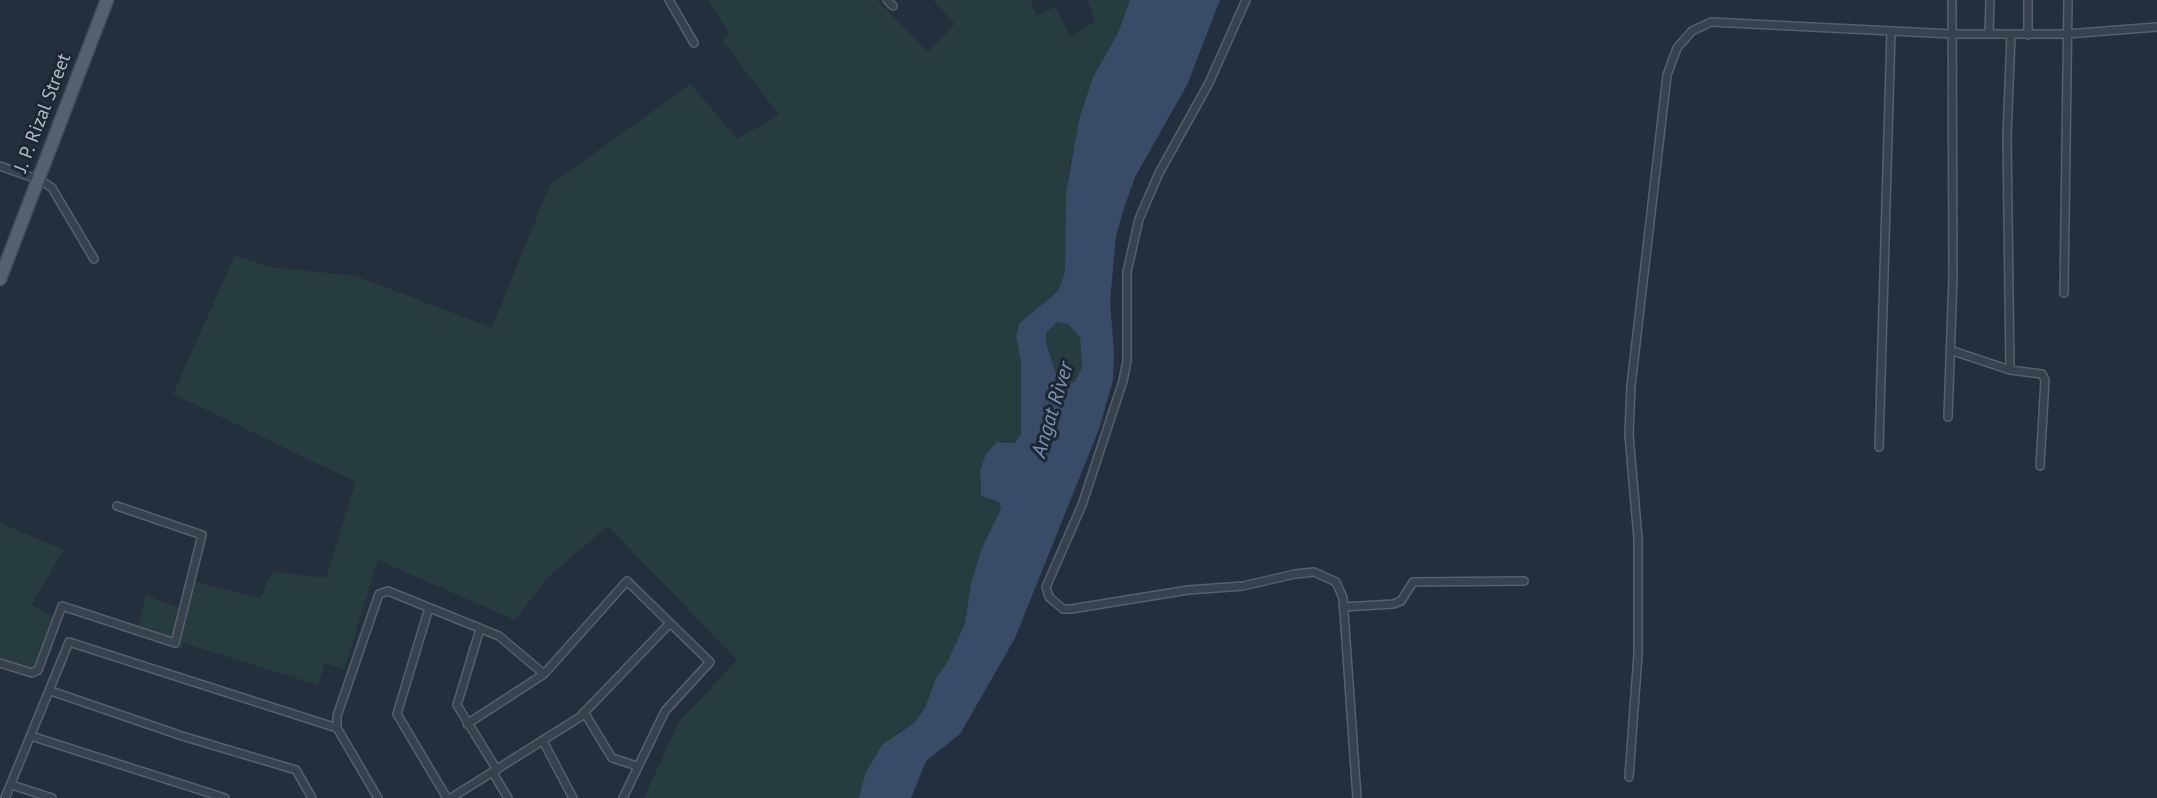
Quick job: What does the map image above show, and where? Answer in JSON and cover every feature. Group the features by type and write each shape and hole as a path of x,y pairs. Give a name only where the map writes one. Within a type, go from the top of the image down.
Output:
{"main road":[{"name":"J. P. Rizal Street","path":"0,279 40,181 107,0"}],"street":[{"path":"669,0 694,43"},
{"path":"1246,0 1209,83 1159,173 1139,219 1127,272 1127,361 1123,381 1082,505 1046,587 1049,597 1063,608 1071,609 1188,590 1243,586 1314,572 1335,582 1343,607 1357,798"},
{"path":"1948,417 1952,0"},
{"path":"1989,34 1990,0"},
{"path":"2028,0 2028,35"},
{"path":"2064,293 2068,0"},
{"path":"1629,777 1638,654 1639,570 1629,435 1667,75 1676,48 1692,31 1711,22 2011,35 2157,27"},
{"path":"1879,447 1891,31"},
{"path":"2010,370 2007,137 2011,35"},
{"path":"0,166 52,188 94,258"},
{"path":"1950,350 2010,370 2037,372 2045,380 2040,466"},
{"path":"0,663 32,673 38,670 62,606 175,643 202,535 117,506"},
{"path":"467,724 544,674 627,581 710,662 665,711 622,798"},
{"path":"1343,607 1393,604 1401,601 1413,582 1524,581"},
{"path":"378,798 337,728 337,716 380,594 388,591 499,636 544,674"},
{"path":"429,608 397,714 449,798 543,741 584,712 670,623"},
{"path":"480,629 457,705 508,798"},
{"path":"5,798 69,642 337,728"},
{"path":"51,691 183,736 296,770 312,798"},
{"path":"584,712 612,758 637,766"},
{"path":"31,736 225,798"},
{"path":"543,741 573,798"},
{"path":"12,785 52,798"}],"green space":[{"path":"708,0 877,0 928,52 955,24 933,0 1030,0 1037,15 1056,7 1070,37 1095,22 1088,0 1130,0 1118,33 1093,77 1071,159 1066,193 1065,272 1058,290 1018,328 1016,336 1021,363 1021,435 1014,443 1002,440 986,454 980,470 979,484 986,498 999,502 1001,509 982,548 971,583 965,623 947,663 936,678 925,708 915,722 897,733 865,774 859,798 644,798 679,722 737,660 608,526 548,577 515,620 378,560 344,669 325,663 318,685 184,643 181,649 136,633 146,595 184,610 193,581 260,598 272,572 326,578 356,482 173,394 235,255 269,267 356,276 492,328 550,185 691,84 737,139 779,115 722,40 730,34"},
{"path":"1058,322 1068,324 1080,337 1082,367 1075,382 1066,385 1059,383 1046,343 1046,333"},
{"path":"0,523 64,550 31,605 58,619 41,677 0,662"}],"water":[{"name":"Angat River","path":"1130,0 1220,0 1187,85 1135,177 1116,236 1110,301 1113,380 1099,429 1015,638 960,734 926,761 911,798 859,798 865,774 882,745 915,722 925,708 936,678 947,663 965,623 971,583 982,548 1001,509 999,502 981,496 980,470 986,454 997,442 1014,443 1021,435 1021,363 1016,336 1019,324 1058,291 1065,272 1066,193 1079,120 1093,77 1118,33","holes":["1057,322 1068,324 1080,337 1082,367 1075,382 1066,385 1059,383 1046,343 1046,333"]}]}
